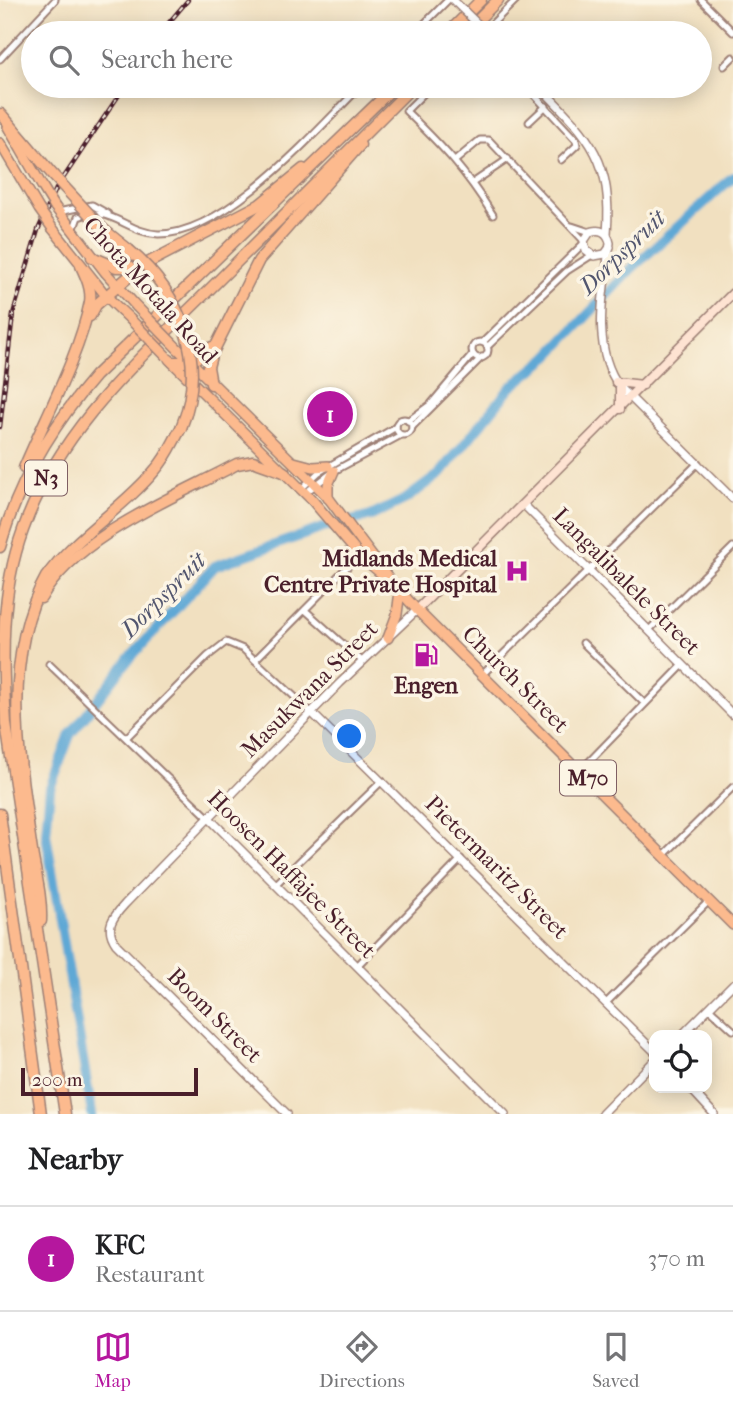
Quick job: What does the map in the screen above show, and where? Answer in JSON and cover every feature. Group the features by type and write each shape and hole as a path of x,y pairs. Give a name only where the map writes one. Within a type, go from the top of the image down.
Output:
{"highway":[{"path":"460,21 481,0"},
{"path":"477,21 498,0"},
{"name":"N3","path":"0,547 25,479 44,442 95,376 384,98"},
{"name":"N3","path":"65,1114 6,724 2,663 4,617 22,532 61,449 106,392 401,98"},
{"path":"1,113 103,229 129,250 166,287 188,338 191,387 181,428 158,467 57,564 41,586 18,638 13,695 15,729 41,910 40,947"},
{"path":"211,384 209,361 259,260 354,155 371,128"},
{"path":"0,536 19,479 92,310 140,267 259,205 339,142"},
{"path":"92,257 111,266 140,267"},
{"path":"75,345 90,301 88,282 81,266"},
{"path":"169,359 191,362 211,348 222,332"},
{"path":"13,695 24,638 32,615 43,593 77,555 128,523 237,464 253,461 284,472"},
{"path":"0,814 41,1114"}],"main road":[{"name":"Chota Motala Road","path":"1,113 42,186 73,233 118,288 211,384"},
{"name":"Chota Motala Road","path":"0,143 52,229 81,266 107,297 192,384"},
{"name":"Masukwana Street","path":"417,610 733,293"},
{"name":"Church Street","path":"192,384 303,491 359,555 390,580"},
{"name":"Church Street","path":"211,384 328,498 358,534 390,580 417,610 733,925"},
{"path":"620,409 618,385 643,385"},
{"path":"292,461 313,467 331,468 328,498"},
{"path":"388,638 397,614 400,591"}],"street":[{"path":"35,21 55,0"},
{"path":"428,21 451,0 473,21"},
{"path":"496,21 516,0"},
{"path":"701,0 733,32"},
{"path":"0,59 21,36"},
{"path":"724,66 733,57"},
{"path":"73,233 78,217 97,213 148,233 160,234 193,226 257,188 349,98"},
{"path":"419,98 406,111 456,160 474,182 493,215"},
{"path":"538,98 576,140 577,145 561,160"},
{"path":"550,98 589,139 606,178 607,234 610,247 604,308 604,356 618,385 733,499"},
{"path":"529,122 546,106"},
{"path":"456,160 484,139 508,159 572,226 607,278"},
{"path":"474,182 508,159"},
{"path":"57,210 92,205 101,207 110,216"},
{"path":"485,345 584,242 608,212"},
{"path":"572,226 607,234"},
{"path":"303,491 331,468 431,404 473,354 475,344 485,345 574,264 593,256 602,256 610,247"},
{"path":"331,468 401,435 409,434 412,427 426,417 488,352 485,345"},
{"path":"473,354 482,357"},
{"path":"408,421 412,427"},
{"path":"396,427 401,435"},
{"path":"483,674 698,463"},
{"name":"Langalibalele Street","path":"523,504 733,715"},
{"path":"649,630 733,547"},
{"path":"254,660 359,555"},
{"path":"304,610 362,661"},
{"name":"Masukwana Street","path":"116,944 109,929 113,918 311,712 417,610"},
{"path":"128,736 208,656 226,642 234,643 311,712"},
{"path":"583,643 644,703"},
{"name":"Hoosen Haffajee Street","path":"50,664 128,736 505,1114"},
{"path":"580,771 683,664"},
{"name":"Pietermaritz Street","path":"311,712 649,1046"},
{"path":"276,884 382,781"},
{"path":"664,855 733,788"},
{"path":"357,966 461,859"},
{"path":"606,1003 709,901"},
{"name":"Boom Street","path":"116,944 287,1114"},
{"path":"687,1030 733,984"},
{"path":"709,1008 733,1030"},
{"path":"602,1114 649,1066"},
{"path":"695,1093 715,1114"}],"waterway":[{"name":"Dorpspruit","path":"92,1114 46,834 50,788 70,735 129,659 215,566 323,528 371,516 406,499 440,474 511,387 547,358 631,269 733,177"}],"railway":[{"path":"170,21 188,0"},
{"path":"0,427 13,314 38,230 56,189 117,98"}],"place":[{"name":"KFC","path":"330,414"},
{"name":"Midlands Medical Centre Private Hospital","path":"517,571"},
{"name":"Engen","path":"426,655"}]}
